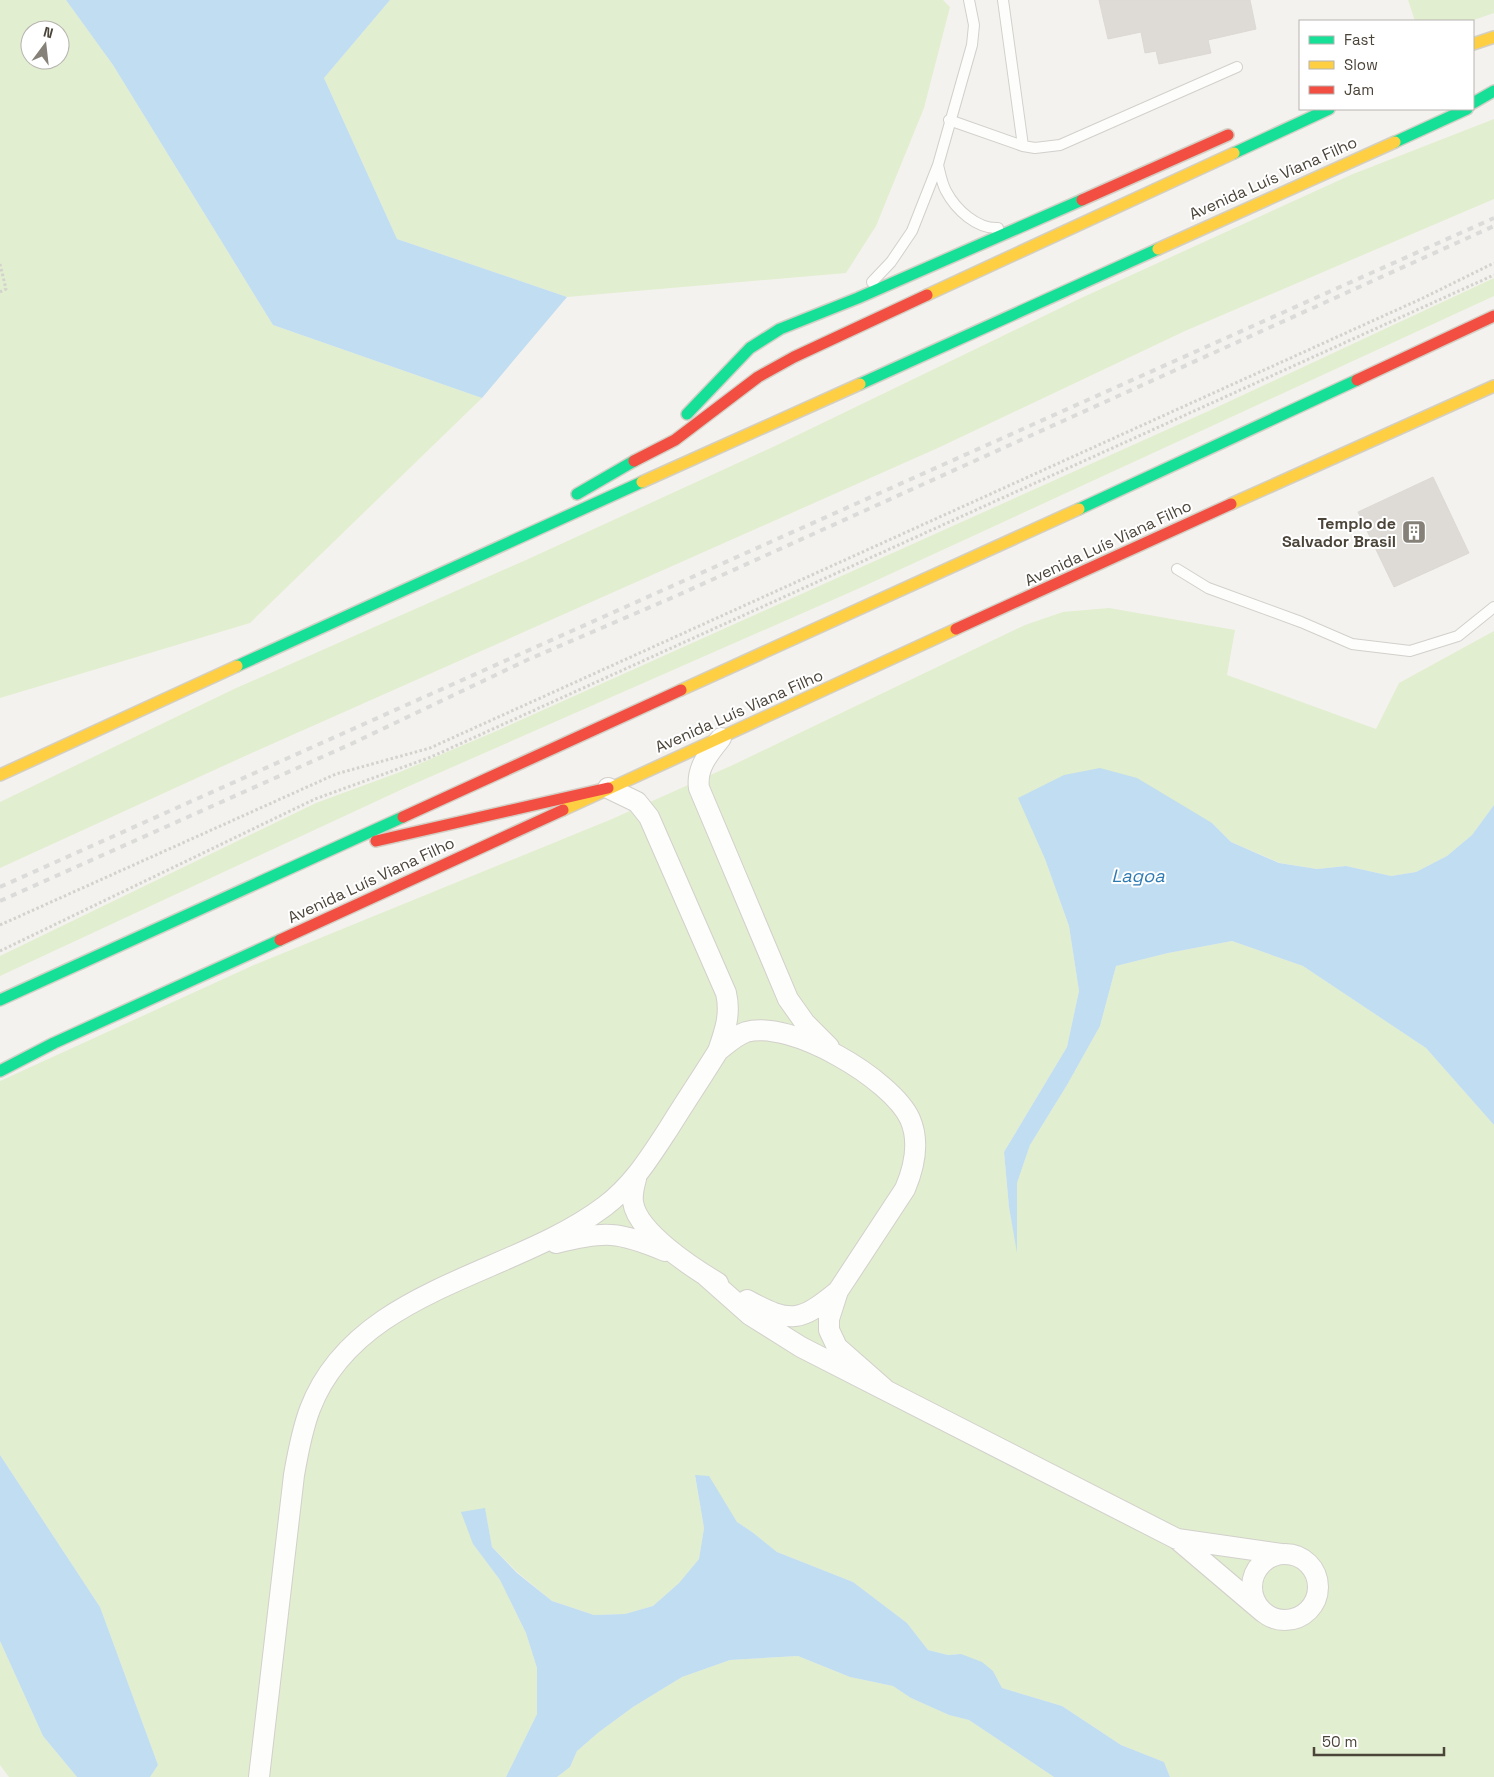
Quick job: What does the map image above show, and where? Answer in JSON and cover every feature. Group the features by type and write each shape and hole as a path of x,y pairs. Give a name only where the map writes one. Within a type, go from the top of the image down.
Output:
{"main road":[{"path":"1474,44 1494,37"},
{"path":"1474,104 1494,91"},
{"path":"1474,105 1494,98"},
{"path":"566,500 675,440 758,377 794,357 1327,110"},
{"path":"1446,117 1460,110"},
{"name":"Avenida Luís Viana Filho","path":"0,776 421,582 1464,110"},
{"path":"634,461 675,427 750,348 764,337 858,298 1238,131"},
{"path":"0,1000 1226,442 1494,316"},
{"name":"Avenida Luís Viana Filho","path":"0,1071 62,1039 608,788 722,738 1494,386"},
{"path":"421,582 532,519"},
{"path":"320,853 608,788"}],"street":[{"path":"636,1179 633,1202 640,1220 680,1258 706,1276 765,1310 784,1317 795,1318 818,1307 838,1290 905,1189 912,1174 915,1150 910,1120 896,1098 836,1053 805,1023 788,999 700,788 700,771 707,756 722,738"},
{"path":"259,1777 294,1475 305,1426 322,1385 349,1349 375,1325 427,1294 532,1250 589,1218 636,1179 718,1051 728,1021 729,1005 726,993 649,817 637,802 608,788"},
{"path":"718,1051 736,1037 758,1030 789,1035 836,1053"},
{"path":"532,1250 595,1234 612,1233 644,1242 680,1258"},
{"path":"706,1276 750,1315 786,1338 1177,1540 1263,1612 1282,1620 1292,1619 1310,1609 1316,1599 1317,1577 1312,1567 1294,1555 1177,1540"},
{"path":"838,1290 829,1319 832,1341 887,1391"},
{"path":"1263,1612 1257,1605 1252,1593 1252,1582 1255,1572 1262,1563 1271,1557 1282,1554"}],"lane":[{"path":"858,298 891,262 912,231 938,164 949,120 972,45 974,25 969,0"},
{"path":"1003,0 1023,146"},
{"path":"949,120 1023,146 1035,148 1060,145 1237,66"},
{"path":"938,164 945,191 974,221 987,228 1014,228"},
{"path":"1177,569 1208,588 1301,622 1352,644 1410,652 1458,636 1494,607"}],"path":[{"path":"0,925 336,774 430,748 1423,298 1494,263"},
{"path":"0,264 6,289 0,292"},
{"path":"0,951 315,799 431,757 1494,276"}],"green space":[{"path":"0,0 66,0 113,65 273,325 482,398 250,623 0,698"},
{"path":"390,0 943,0 950,7 924,108 876,226 846,273 567,297 397,239 324,78"},
{"path":"1408,0 1494,0 1494,13 1474,20 1415,20"},
{"path":"1494,119 1494,199 1185,331 940,447 245,756 0,868 0,802 234,689 526,560 775,446 1081,298 1353,174"},
{"path":"1494,278 1494,296 862,587 407,787 0,976 0,956 316,803 400,772 501,729 1213,409"},
{"path":"1109,608 1235,630 1227,675 1376,729 1399,683 1494,631 1494,805 1472,835 1447,856 1416,872 1391,876 1346,866 1317,869 1280,863 1231,842 1212,823 1019,798 1045,859 1069,926 1079,991 1067,1047 1004,1152 1009,1207 1017,1249 1017,1183 1030,1145 1100,1026 1116,966 1168,953 1232,941 1303,966 1426,1048 1494,1125 1494,1777 1170,1777 1164,1762 1121,1745 1062,1706 1002,1688 993,1671 961,1654 948,1655 928,1650 907,1623 853,1582 777,1552 737,1522 723,1500 695,1476 704,1528 699,1559 679,1583 653,1606 625,1614 594,1615 552,1601 517,1572 492,1547 485,1509 473,1544 500,1580 526,1633 537,1668 537,1714 506,1777 150,1777 158,1765 100,1607 0,1455 0,1081 254,965 612,819 735,764 1025,625 1063,612"},
{"path":"0,1641 43,1736 77,1777 9,1777 0,1765"},
{"path":"798,1656 850,1677 893,1686 911,1698 949,1715 969,1720 1054,1777 557,1777 570,1767 577,1751 599,1732 633,1707 682,1677 730,1660"}],"water":[{"path":"66,0 390,0 324,78 397,239 567,297 482,398 273,325 113,65"},
{"name":"Lagoa","path":"1100,768 1137,778 1212,823 1231,842 1279,863 1317,869 1346,866 1391,876 1416,872 1447,856 1472,835 1494,805 1494,1125 1426,1048 1303,966 1232,941 1168,953 1116,966 1100,1026 1030,1145 1017,1183 1017,1253 1009,1207 1004,1152 1067,1047 1079,991 1069,926 1045,859 1018,798 1064,775"},
{"path":"0,1455 100,1607 158,1765 150,1777 77,1777 43,1736 0,1641"},
{"path":"695,1475 709,1476 737,1522 777,1552 853,1582 907,1623 928,1650 948,1655 961,1654 982,1662 993,1671 1002,1688 1062,1706 1121,1745 1164,1762 1170,1777 1054,1777 969,1720 949,1715 911,1698 893,1686 850,1677 798,1656 730,1660 682,1677 633,1707 599,1732 577,1751 570,1767 557,1777 506,1777 537,1714 537,1668 526,1633 500,1580 473,1544 461,1512 485,1508 492,1547 517,1573 552,1601 594,1615 625,1614 653,1606 679,1583 699,1559 704,1528"}],"building":[{"path":"1099,0 1250,0 1256,29 1208,40 1211,53 1159,64 1156,51 1145,53 1141,32 1108,39"},
{"name":"Templo de Salvador Brasil","path":"1433,477 1469,553 1394,587 1358,512"}],"railway":[{"path":"0,887 1494,218"},
{"path":"0,901 351,744 527,660 676,596 1494,226"}],"traffic: fast":[{"path":"1474,102 1494,91"},
{"path":"1234,153 1327,110"},
{"path":"1395,142 1465,110"},
{"path":"687,414 750,348 780,329 858,298 1082,200"},
{"path":"860,384 1158,249"},
{"path":"1079,509 1357,380"},
{"path":"577,494 634,461"},
{"path":"237,666 642,482"},
{"path":"0,1000 403,817"},
{"path":"0,1071 54,1043 280,940"}],"traffic: slow":[{"path":"1474,44 1494,37"},
{"path":"1158,249 1395,142"},
{"path":"927,295 1234,153"},
{"path":"642,482 860,384"},
{"path":"1231,504 1494,386"},
{"path":"681,690 1079,509"},
{"path":"563,810 956,629"},
{"path":"0,775 237,666"}],"traffic: jam":[{"path":"1082,200 1228,135"},
{"path":"634,461 675,440 758,377 794,357 927,295"},
{"path":"1357,380 1494,316"},
{"path":"956,629 1231,504"},
{"path":"403,817 681,690"},
{"path":"376,841 608,788"},
{"path":"280,940 563,810"}],"place":[{"name":"Templo de Salvador Brasil","path":"1414,532"}]}
